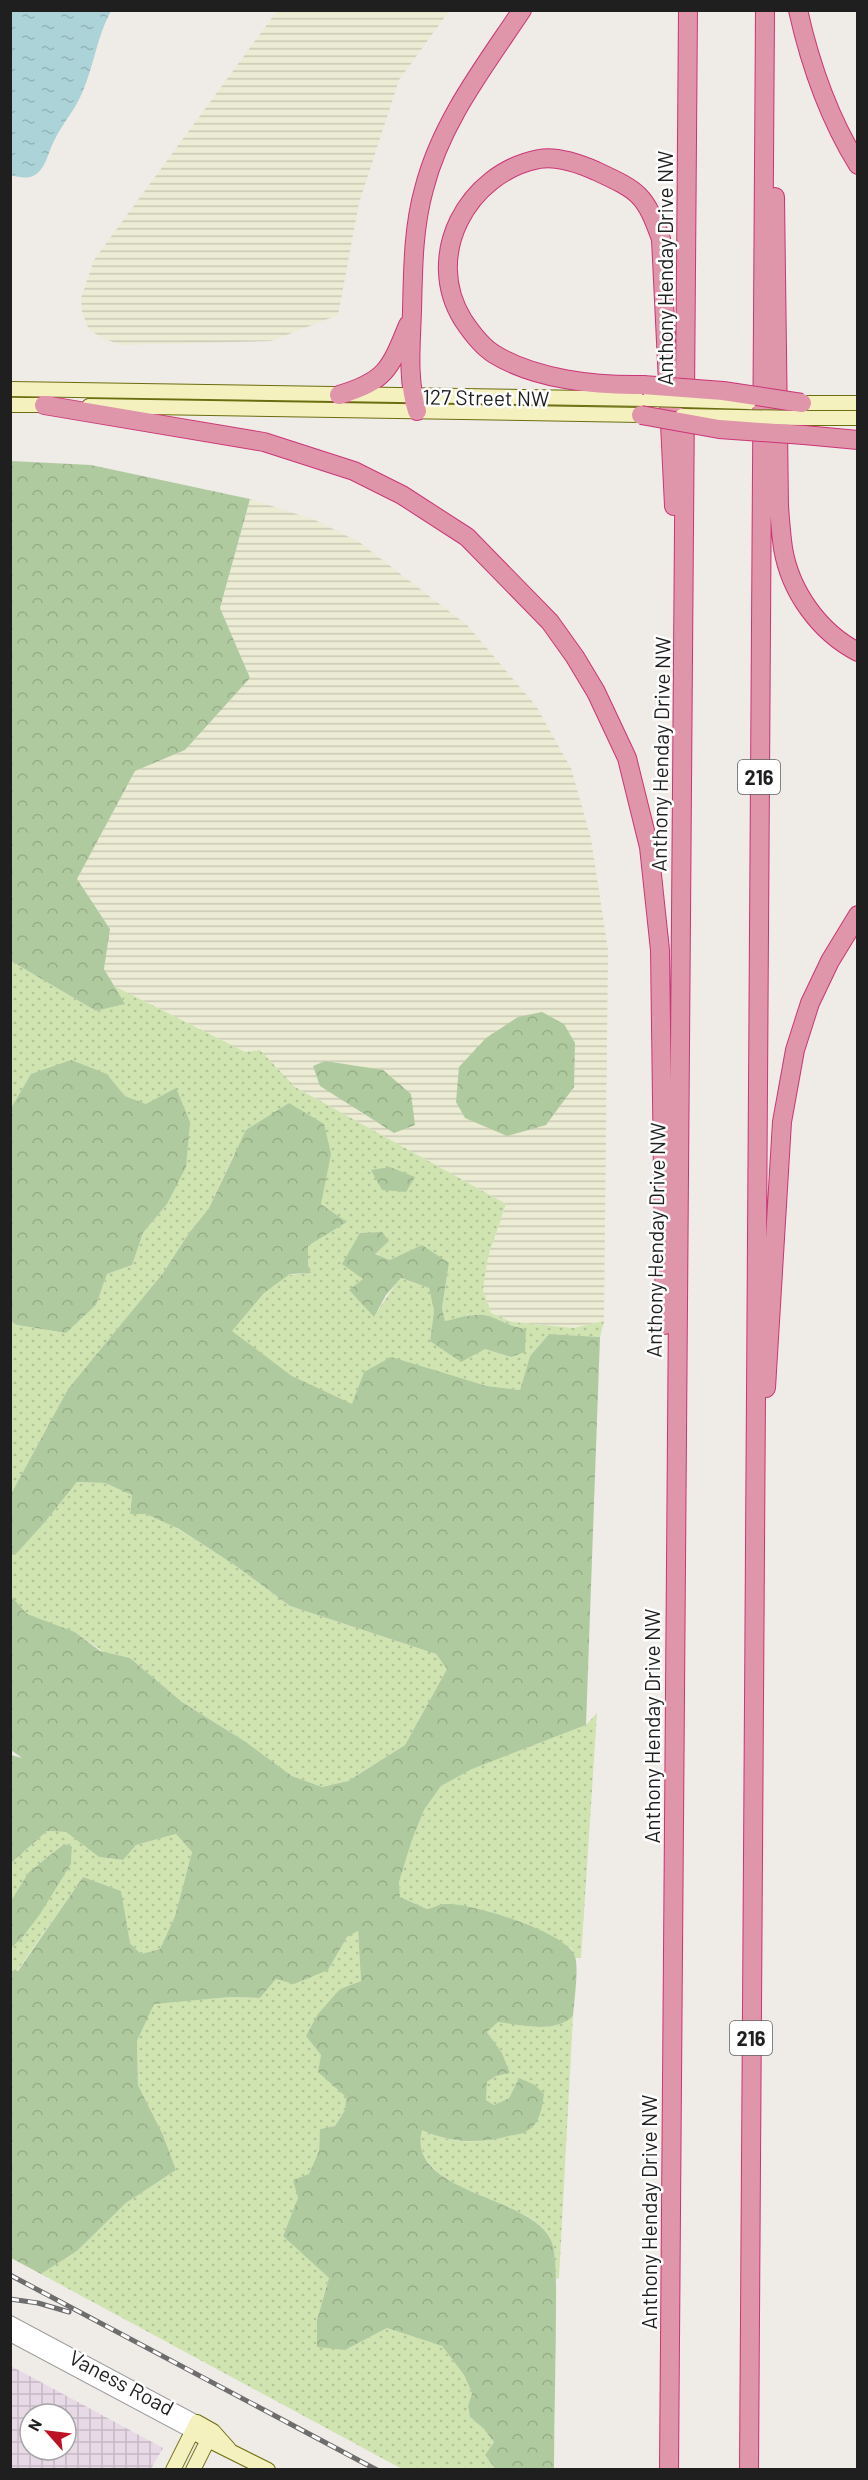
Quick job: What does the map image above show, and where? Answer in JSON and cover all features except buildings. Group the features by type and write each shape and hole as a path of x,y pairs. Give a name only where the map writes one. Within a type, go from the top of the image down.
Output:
{"highway":[{"path":"415,403 412,315 416,236 423,190 438,145 466,93 522,10"},
{"name":"Anthony Henday Drive NW","path":"669,2469 688,10"},
{"name":"216","path":"749,2469 765,10"},
{"path":"798,10 816,74 832,115 858,165"},
{"path":"764,51 774,93 779,506 783,549 791,579 805,604 842,644 858,652"},
{"path":"684,697 661,239 650,208 633,189 577,162 540,159 516,167 486,183 474,196 456,225 449,256 449,277 453,300 470,332 492,353 522,369 570,379 623,385 644,400 719,429 802,419"},
{"path":"339,395 376,381 394,358 412,315"},
{"path":"644,400 723,391 858,440"},
{"path":"44,405 264,442 354,471 402,495 467,537 513,583 550,622 596,692 627,759 639,806 649,847 660,950 666,1444 675,1520"},
{"path":"754,1543 764,1428 782,1122 795,1050 810,1003 830,961 858,915"}],"main road":[{"name":"127 Street NW","path":"10,389 339,395 415,403"},
{"name":"127 Street NW","path":"10,405 140,406 644,400"},
{"path":"802,419 858,403"},
{"path":"802,419 858,418"},
{"path":"173,2469 194,2427"},
{"name":"Vaness Road","path":"194,2427 229,2449 268,2469"},
{"path":"193,2469 210,2436"}],"street":[{"name":"Vaness Road","path":"10,2322 194,2427"},
{"name":"Vaness Road","path":"10,2335 194,2427"}],"shaded area":[{"path":"11,2366 78,2402 18,2402 18,2462 78,2462 78,2402 163,2448 151,2469 11,2469"}],"green space":[{"path":"277,11 449,11 399,80 359,203 338,315 271,341 121,345 105,339 89,330 82,312 81,298 94,260"},
{"path":"11,461 91,465 250,499 220,608 250,678 185,750 135,771 77,879 110,929 104,969 125,1004 96,1011 11,961"},
{"path":"250,499 315,520 359,542 467,625 536,706 571,768 591,839 608,950 604,1321 574,1328 512,1322 491,1313 483,1290 488,1257 506,1204 295,1087 260,1050 245,1052 114,986 104,969 110,929 77,879 135,771 185,750 250,678 220,608","holes":["575,1043 574,1087 546,1125","325,1061 351,1066 415,1125 394,1132 359,1112 313,1066"]},
{"path":"11,961 96,1011 125,1004 114,986 245,1052 260,1050 295,1087 506,1204 488,1257 483,1290 491,1313 512,1322 574,1328 604,1321 600,1337 549,1334 530,1356 520,1390 487,1386 445,1374 364,1372 352,1405 292,1376 231,1331 264,1293 288,1275 310,1273 308,1246 347,1222 321,1204 323,1187 234,1154 209,1208 189,1233 163,1273 68,1389 11,1494 11,1321 17,1325 66,1333 96,1305 107,1274 132,1265 143,1233 167,1204 146,1104 125,1096 107,1074 31,1074 11,1108","holes":["382,1232 374,1253 390,1260 449,1263 442,1308 445,1322 467,1316 484,1315 525,1329 511,1357 485,1349 430,1341 434,1311 429,1288 400,1278 374,1316 350,1291 364,1279"]},
{"path":"542,1012 564,1024 575,1043 574,1087 546,1125 507,1136 465,1118 456,1102 459,1067 486,1038 518,1017"},
{"path":"71,1060 107,1074 125,1096 146,1104 176,1088 190,1122 186,1167 167,1204 143,1233 132,1265 107,1274 96,1305 66,1333 17,1325 11,1321 11,1108 31,1074"},
{"path":"325,1061 383,1070 411,1094 415,1125 394,1133 320,1086 313,1066"},
{"path":"289,1103 324,1124 331,1154 321,1204 347,1222 308,1246 308,1265 311,1273 290,1274 264,1293 232,1331 292,1376 352,1404 364,1372 391,1357 487,1386 520,1390 530,1356 549,1334 600,1337 586,1725 472,1769 441,1786 424,1810 399,1882 400,1897 427,1909 443,1904 495,1913 555,1937 575,1956 573,2016 566,2022 547,2027 498,2022 487,2032 502,2053 510,2073 496,2076 487,2082 486,2100 494,2105 509,2098 519,2078 535,2085 544,2094 540,2115 535,2124 520,2134 476,2141 443,2138 422,2130 422,2151 433,2168 451,2181 520,2213 539,2225 551,2240 556,2281 554,2469 495,2469 485,2455 494,2442 470,2417 468,2406 472,2393 464,2375 442,2346 387,2328 345,2350 317,2347 317,2320 329,2278 283,2236 298,2198 293,2180 309,2174 319,2151 320,2129 335,2126 345,2110 346,2097 318,2072 321,2055 306,2036 318,2014 340,1989 361,1981 358,1931 347,1937 328,1970 294,1984 276,1979 260,1998 230,1997 154,2004 137,2041 138,2085 163,2135 176,2170 126,2203 77,2251 41,2274 11,2258 11,1971 18,1971 83,1877 121,1891 130,1943 141,1954 160,1949 175,1916 192,1852 176,1834 136,1845 123,1860 99,1857 66,1832 47,1831 11,1863 11,1755 22,1758 11,1750 11,1596 27,1614 75,1632 100,1651 130,1658 182,1702 246,1742 292,1776 322,1787 348,1781 405,1745 447,1669 436,1654 290,1606 236,1566 179,1529 146,1514 130,1514 132,1495 105,1483 77,1482 15,1555 11,1554 11,1494 68,1389 163,1273 189,1233 209,1208 246,1130"},
{"path":"390,1167 415,1177 406,1192 382,1190 371,1170"},
{"path":"382,1232 389,1241 375,1254 390,1260 422,1245 449,1263 442,1308 445,1321 484,1315 526,1329 525,1352 511,1357 485,1349 461,1362 430,1341 434,1311 429,1288 401,1278 386,1295 374,1317 349,1290 363,1279 342,1264 360,1233"},
{"path":"77,1482 105,1483 132,1495 130,1514 146,1514 175,1527 236,1566 290,1606 436,1654 447,1669 405,1745 348,1781 322,1787 292,1776 246,1742 182,1702 130,1658 105,1653 75,1632 26,1614 11,1596 11,1554 15,1554 45,1522"},
{"path":"597,1713 581,1958 576,1958 571,1948 445,1904 427,1909 400,1897 399,1882 412,1840 424,1810 441,1786 471,1769 586,1725"},
{"path":"47,1831 66,1832 99,1857 122,1860 136,1845 176,1834 192,1852 175,1916 160,1949 141,1954 130,1943 120,1891 83,1877 17,1971 11,1971 12,1945 22,1938 71,1864 72,1846 64,1844 29,1872 11,1903 11,1863"},
{"path":"64,1844 72,1846 71,1864 40,1914 22,1938 11,1948 11,1901 29,1872"},
{"path":"358,1931 361,1981 340,1989 321,2055 319,2072 346,2097 345,2110 335,2126 320,2129 319,2151 283,2235 329,2278 317,2320 345,2350 387,2328 442,2346 464,2375 472,2393 468,2406 470,2417 494,2442 485,2455 495,2469 402,2469 41,2274 77,2251 126,2203 176,2170 163,2135 138,2085 137,2041 154,2003 230,1997 260,1998 276,1979 328,1970 347,1937"},
{"path":"573,2016 559,2278 556,2279 552,2242 542,2227 524,2214 453,2183 434,2169 423,2151 421,2129 448,2139 461,2141 487,2140 527,2131 519,2078 509,2098 494,2105 486,2100 487,2082 496,2076 510,2073 502,2053 487,2032 497,2021 547,2027 566,2022"}],"water":[{"path":"10,11 111,11 79,99 57,135 41,170 27,177 11,175"}],"railway":[{"path":"10,2275 377,2470"},
{"path":"10,2299 38,2303 69,2312"}]}
